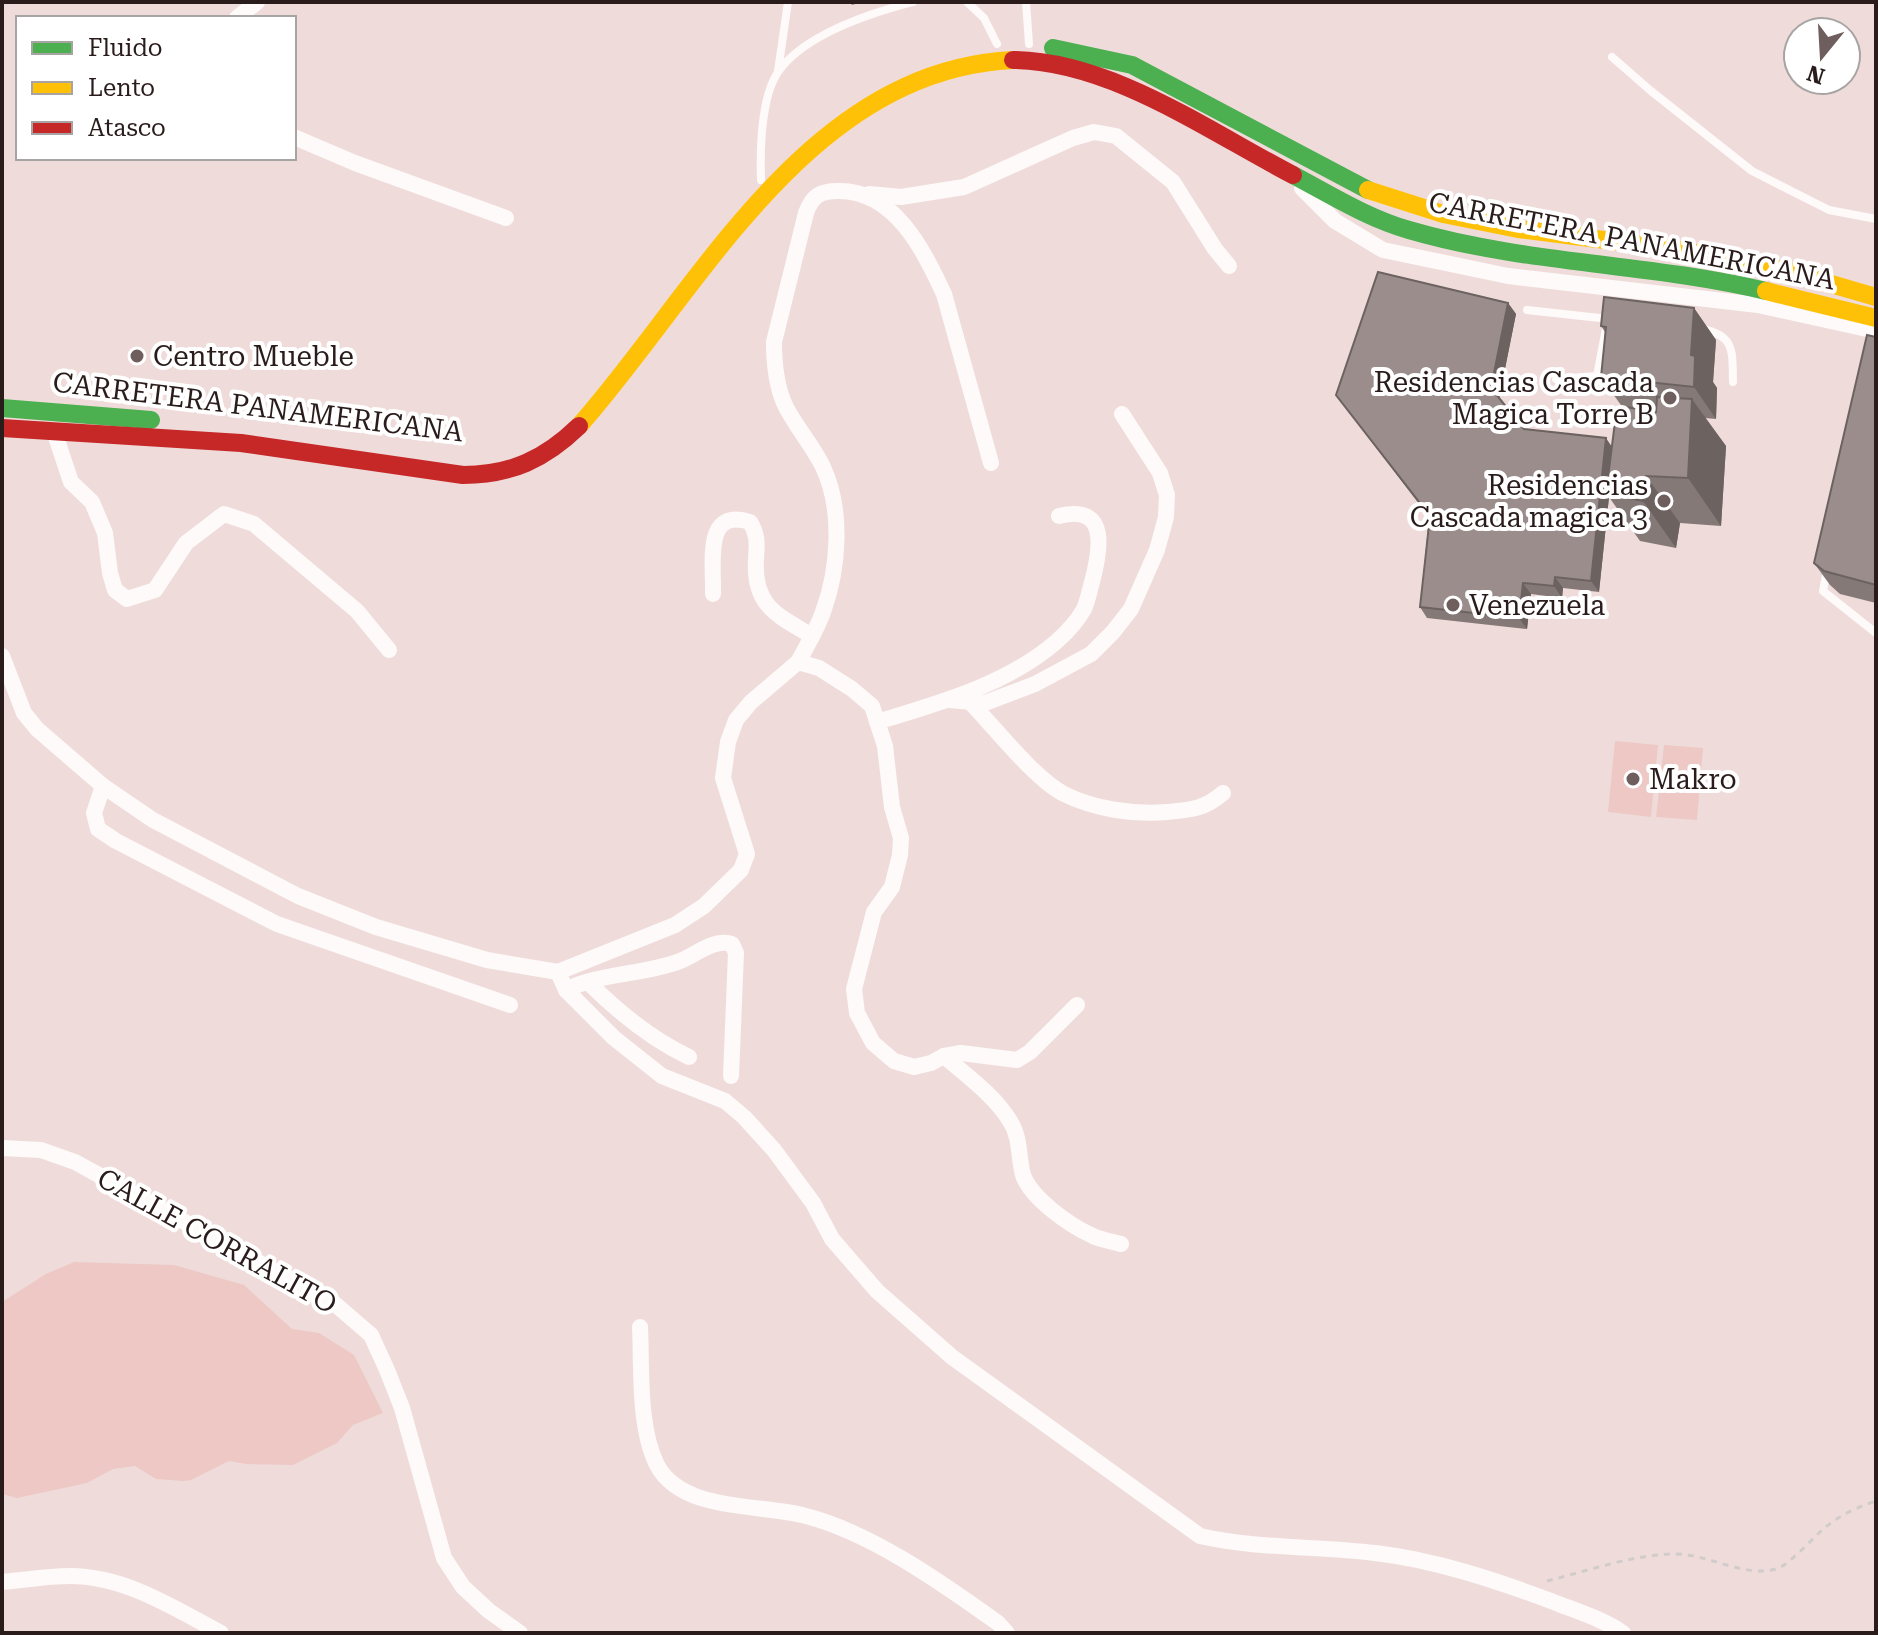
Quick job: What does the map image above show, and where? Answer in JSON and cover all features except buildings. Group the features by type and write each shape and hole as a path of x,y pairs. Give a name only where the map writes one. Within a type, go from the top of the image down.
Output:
{"main road":[{"name":"CARRETERA PANAMERICANA","path":"988,46 1029,44 1077,51 1132,65 1375,194 1443,214 1518,229 1675,249 1783,270 1876,297"},
{"name":"CARRETERA PANAMERICANA","path":"2,428 268,446 451,476 496,474 521,468 541,457 582,424 744,217 829,131 891,90 949,68 1012,58 1074,68 1125,86 1370,217 1443,238 1519,253 1676,273 1782,294 1876,318"},
{"name":"CARRETERA PANAMERICANA","path":"2,406 271,431 448,462 493,459 518,452 539,440 571,414 731,210 821,119 877,80"}],"street":[{"path":"240,16 257,2"},
{"path":"2,656 24,713 56,748 103,786 153,820 298,896 376,927 487,960 558,972 675,925 704,906 741,870 747,854 723,778 728,742 736,720 751,702 798,662 830,592 836,547 835,506 824,469 784,402 774,362 774,342 811,200 824,191 901,197 964,187 1073,138 1094,132 1116,136 1173,182 1229,266"},
{"path":"296,138 355,163 506,218"},
{"path":"1287,172 1335,221 1383,250 1508,276 1758,305 1876,331"},
{"path":"863,193 898,217 932,268 944,294 991,463"},
{"path":"949,700 985,703 1035,684 1091,654 1113,632 1142,588 1166,517 1167,495 1160,473 1122,414"},
{"path":"54,431 71,482 92,502 105,533 115,590 127,599 155,590 186,543 224,514 254,524 357,611 389,650"},
{"path":"877,722 949,700 1017,670 1057,641 1084,609 1099,560 1098,528 1087,516 1075,512 1059,516"},
{"path":"713,594 716,530 723,521 735,517 750,522 757,533 755,576 764,601 778,618 812,636"},
{"path":"798,662 819,668 872,706 885,746 892,807 901,838 892,887 874,912 854,989 857,1013 873,1043 894,1061 914,1067 961,1053 1017,1060 1030,1052 1077,1005"},
{"path":"971,703 1029,765 1064,794 1141,814 1210,805 1223,793"},
{"path":"103,786 94,813 98,829 116,841 277,924 510,1005"},
{"path":"566,990 681,961 716,943 732,944 736,953 731,1076"},
{"path":"558,972 566,990 614,1038 662,1076 725,1101 744,1117 774,1150 813,1203 832,1239 877,1291 952,1357 1200,1536 1227,1542 1379,1553 1450,1567 1607,1622 1623,1633"},
{"path":"588,982 643,1030 689,1057"},
{"path":"944,1056 975,1083 1011,1123 1019,1142 1027,1186 1045,1204 1092,1236 1121,1244"},
{"name":"CALLE CORRALITO","path":"2,1148 41,1150 75,1162 324,1297 371,1335 402,1408 444,1558 463,1587 520,1633"},
{"path":"640,1327 644,1421 658,1466 677,1487 697,1497 754,1509 802,1514 851,1533 932,1575 998,1623 1007,1633"},
{"path":"2,1582 72,1576 114,1581 221,1633"}],"lane":[{"path":"761,180 759,139 778,72 788,2"},
{"path":"778,72 830,31 877,12 913,2"},
{"path":"967,2 984,18 988,46"},
{"path":"1026,2 1029,44"},
{"path":"1612,57 1752,171 1829,210 1876,219"},
{"path":"1527,310 1623,321"},
{"path":"1556,379 1597,376 1607,319"},
{"path":"1685,327 1720,333 1728,341 1732,353 1733,382"},
{"path":"1829,558 1823,591 1876,633"}],"path":[{"path":"1535,1595 1544,1581 1653,1556 1676,1554 1748,1570 1778,1569 1829,1524 1855,1508 1876,1501"}],"shaded area":[{"name":"Makro","path":"1615,741 1658,745 1651,817 1608,812"},
{"name":"Makro","path":"1664,745 1703,748 1697,820 1656,817"},
{"path":"74,1262 174,1265 244,1285 292,1329 319,1333 354,1355 383,1413 353,1425 337,1443 293,1465 229,1461 183,1481 156,1479 135,1466 113,1469 87,1483 17,1498 2,1494 2,1302 46,1274"}],"traffic: fast":[{"path":"1053,48 1132,65 1368,190"},
{"path":"1293,175 1378,219 1453,241 1542,257 1677,274 1766,291"},
{"path":"2,408 151,420"}],"traffic: slow":[{"path":"579,426 715,253 764,195 817,144 875,102 940,73 1013,60"},
{"path":"1368,190 1443,214 1518,229 1675,249 1783,270 1876,297"},
{"path":"1766,291 1876,318"}],"traffic: jam":[{"path":"1013,60 1050,63 1122,85 1158,101 1293,175"},
{"path":"2,428 241,443 463,475 497,472 526,463 553,448 579,426"}],"place":[{"name":"Centro Mueble","path":"137,356"},
{"name":"Residencias Cascada Magica Torre B","path":"1670,398"},
{"name":"Residencias Cascada magica 3","path":"1664,501"},
{"name":"Venezuela","path":"1453,605"},
{"name":"Makro","path":"1633,779"}]}
